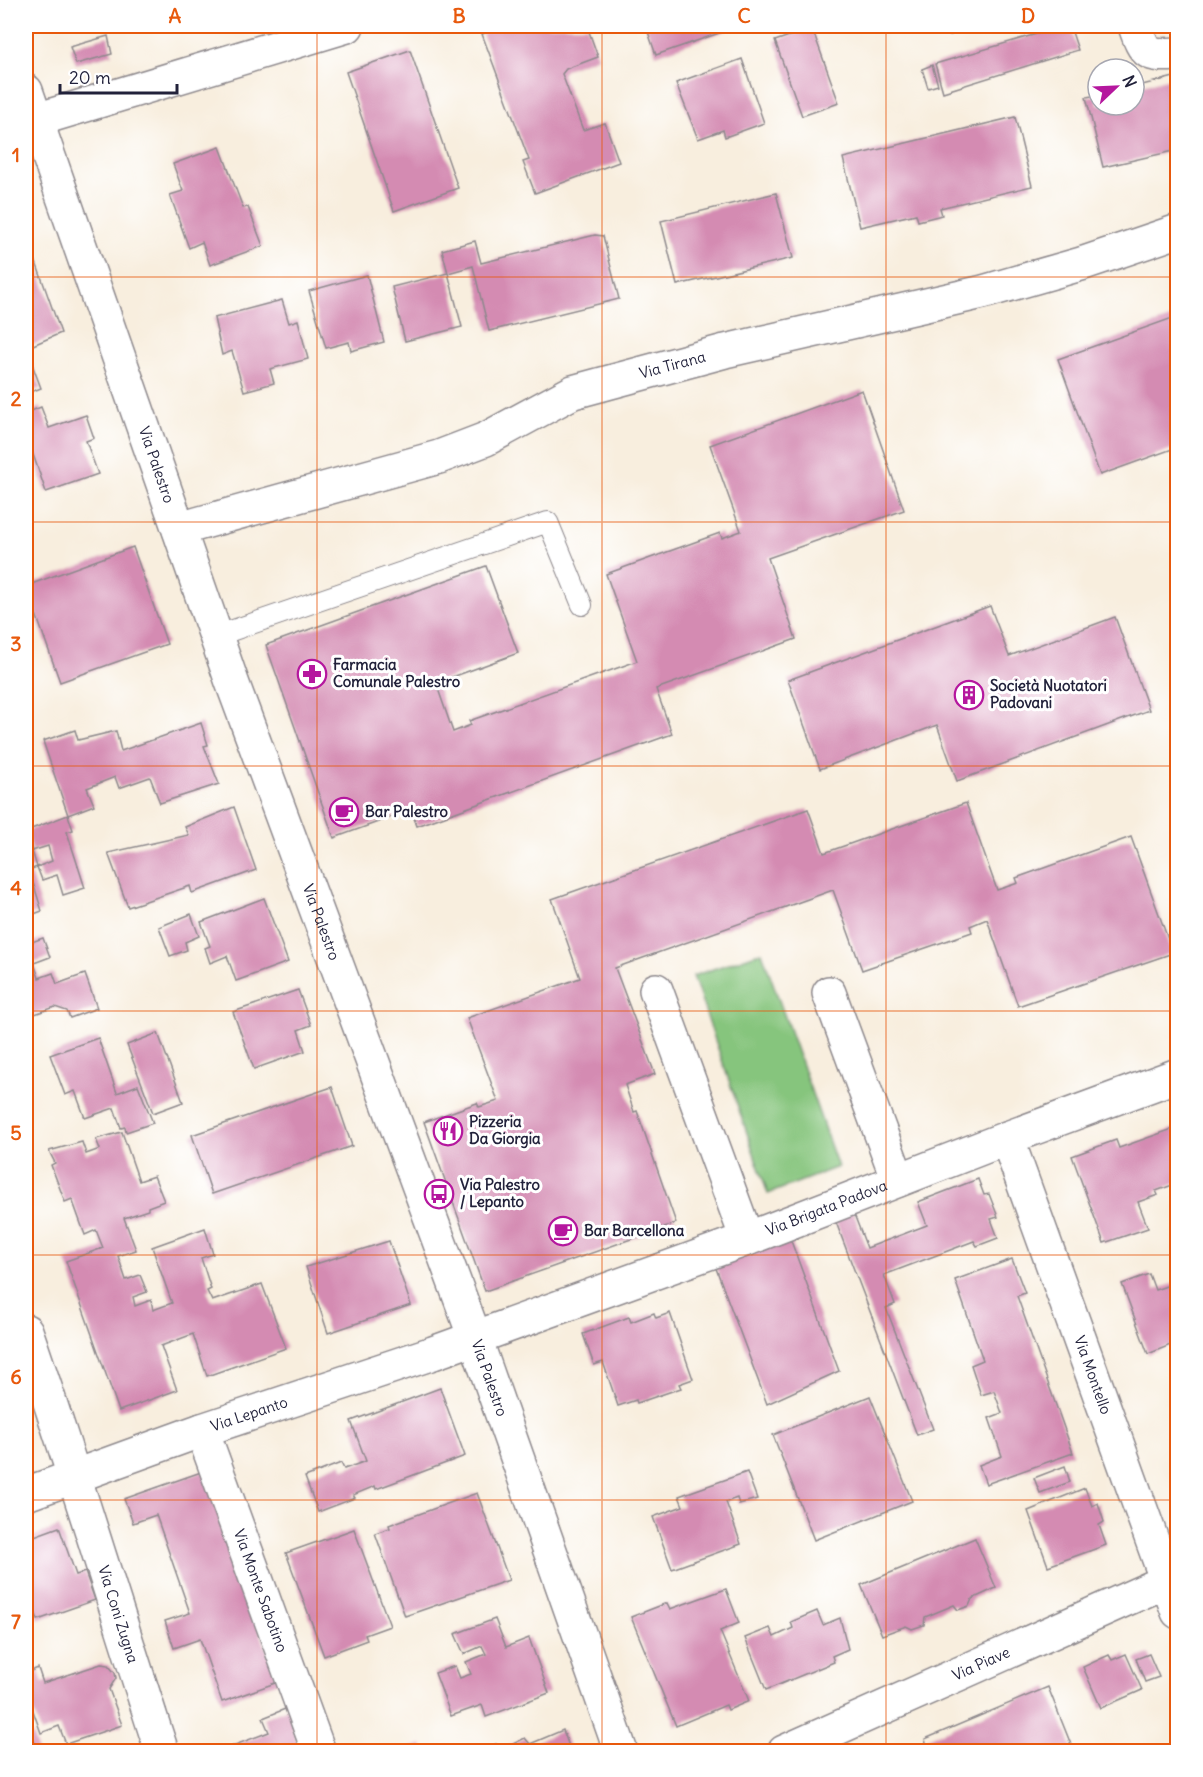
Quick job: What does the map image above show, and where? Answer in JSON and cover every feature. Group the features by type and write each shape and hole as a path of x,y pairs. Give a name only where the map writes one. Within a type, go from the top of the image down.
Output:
{"street":[{"path":"32,121 347,26"},
{"path":"1135,26 1145,50 1154,56 1178,54"},
{"name":"Via Palestro","path":"32,121 216,636 475,1338 621,1752"},
{"name":"Via Tirana","path":"178,529 439,457 486,439 573,392 725,351 982,292 1081,264 1178,231"},
{"path":"656,990 747,1239"},
{"path":"829,993 898,1180"},
{"name":"Via Brigata Padova","path":"475,1338 747,1239 1007,1138 1178,1075"},
{"name":"Via Montello","path":"1007,1138 1172,1578 1178,1612"},
{"name":"Via Coni Zugna","path":"26,1331 162,1752"},
{"name":"Via Lepanto","path":"26,1494 202,1430 475,1338"},
{"name":"Via Monte Sabotino","path":"202,1430 319,1752"},
{"name":"Via Piave","path":"784,1752 1172,1578"}],"lane":[{"path":"216,636 548,522 582,605"}],"green space":[{"path":"762,952 838,1167 768,1194 693,976"}],"building":[{"path":"505,26 587,26 598,57 566,69 562,74 583,130 605,123 619,162 535,193 523,162 529,160 482,34"},
{"path":"646,26 727,26 728,30 656,55"},
{"path":"947,26 980,26 950,35"},
{"path":"1038,26 1049,26 1051,30 1070,26 1078,50 943,92 935,64 1040,33"},
{"path":"812,28 839,103 802,116 775,41"},
{"path":"108,36 112,54 76,64 70,47"},
{"path":"410,50 458,188 394,211 346,72"},
{"path":"742,59 764,123 725,137 723,130 698,139 676,83"},
{"path":"932,65 938,85 928,88 922,69"},
{"path":"1178,76 1178,150 1103,167 1091,117 1146,117 1146,84"},
{"path":"1015,117 1032,186 940,208 942,215 918,221 916,214 860,227 843,158"},
{"path":"220,147 243,208 248,207 263,246 210,265 202,242 189,248 170,195 183,191 173,164"},
{"path":"776,193 793,258 677,285 661,221"},
{"path":"26,234 61,333 26,348"},
{"path":"595,235 603,236 619,299 489,331 473,266 448,273 442,250 475,241 481,263"},
{"path":"448,273 462,327 405,341 392,287"},
{"path":"367,275 384,342 351,351 349,342 326,348 309,291"},
{"path":"282,300 289,323 298,320 308,359 270,369 274,383 244,391 232,351 222,355 214,318"},
{"path":"1178,316 1178,447 1100,475 1058,359"},
{"path":"32,364 41,388 26,394 26,367"},
{"path":"862,390 904,510 768,558 796,639 656,689 672,734 417,826 411,810 334,838 266,645 486,566 518,653 436,683 453,732 471,725 469,721 637,661 606,574 720,533 722,538 741,531 710,445"},
{"path":"41,407 49,428 86,415 94,438 86,441 98,474 46,492 26,434 26,413"},
{"path":"133,547 167,644 60,682 26,586"},
{"name":"Società Nuotatori Padovani","path":"990,606 1009,656 1115,617 1149,710 957,781 937,725 820,769 788,680"},
{"path":"201,723 208,745 204,746 219,784 160,803 150,777 119,788 115,777 87,788 94,805 68,815 43,741 75,730 78,740 116,731 121,751"},
{"path":"966,803 997,890 1018,883 1016,878 1131,837 1173,953 1018,1006 987,919 970,926 972,932 862,970 833,890 615,968 655,1074 625,1085 634,1112 637,1111 676,1223 485,1291 424,1122 477,1103 479,1107 498,1101 467,1018 580,978 552,899 808,809 824,853"},
{"path":"234,807 256,870 192,893 190,886 128,907 108,853 189,835 185,827"},
{"path":"68,815 73,830 67,832 85,888 63,895 57,875 42,880 37,867 52,861 48,846 32,851 26,831"},
{"path":"32,851 37,867 29,870 42,911 26,917 26,853"},
{"path":"264,898 288,962 236,981 227,956 210,963 205,948 210,946 201,922"},
{"path":"191,914 199,936 185,942 187,950 170,956 159,927"},
{"path":"43,938 50,957 34,963 39,978 53,973 57,984 85,974 97,1008 70,1018 67,1011 55,1007 26,1017 26,944"},
{"path":"298,990 311,1025 298,1030 305,1051 254,1069 233,1012"},
{"path":"158,1033 183,1102 153,1113 127,1045"},
{"path":"98,1038 117,1093 138,1085 153,1123 126,1132 125,1127 121,1128 114,1108 85,1118 75,1091 65,1095 50,1055"},
{"path":"332,1087 352,1146 212,1194 192,1135"},
{"path":"1178,1127 1178,1183 1156,1191 1158,1195 1138,1202 1148,1228 1104,1243 1072,1156 1116,1140 1119,1148"},
{"path":"122,1132 139,1181 154,1176 164,1201 148,1207 148,1210 124,1218 136,1250 118,1256 126,1280 140,1275 147,1292 133,1297 135,1306 151,1300 153,1310 172,1303 152,1247 205,1228 213,1254 201,1258 211,1289 207,1291 212,1301 262,1284 286,1348 207,1376 193,1334 161,1346 177,1390 119,1411 66,1261 103,1248 96,1230 85,1235 72,1199 65,1202 51,1165 55,1163 49,1151 82,1142 86,1154 100,1149 96,1139"},
{"path":"978,1179 984,1195 989,1194 998,1217 991,1219 998,1238 977,1246 974,1241 884,1275 895,1304 886,1308 933,1429 917,1435 834,1217 852,1209 867,1248 927,1225 918,1202"},
{"path":"787,1230 839,1371 767,1404 714,1263"},
{"path":"389,1241 411,1305 328,1333 306,1267"},
{"path":"1012,1259 1025,1293 1017,1296 1073,1453 986,1484 979,1465 1002,1456 989,1418 1002,1413 994,1391 981,1395 971,1365 983,1360 955,1280"},
{"path":"1149,1274 1155,1290 1178,1282 1178,1342 1148,1354 1122,1284"},
{"path":"654,1313 656,1318 670,1313 693,1379 679,1384 681,1388 637,1403 636,1400 618,1406 603,1362 594,1365 583,1334 629,1317 631,1322"},
{"path":"440,1388 465,1456 376,1489 375,1486 353,1495 355,1498 318,1512 305,1477 341,1463 344,1469 366,1461 351,1421"},
{"path":"870,1396 912,1501 814,1540 773,1435"},
{"path":"1065,1466 1070,1482 1040,1493 1034,1478"},
{"path":"204,1471 278,1682 222,1702 200,1639 174,1648 165,1621 190,1613 156,1515 133,1523 124,1499"},
{"path":"747,1472 757,1499 739,1504 737,1498 726,1502 741,1544 672,1569 653,1517 683,1506 679,1496"},
{"path":"1085,1488 1092,1506 1098,1503 1104,1522 1099,1525 1106,1545 1048,1566 1028,1511"},
{"path":"477,1493 509,1580 405,1616 375,1533 390,1528 389,1525"},
{"path":"59,1527 76,1575 85,1572 95,1600 38,1620 29,1595 26,1597 26,1539"},
{"path":"354,1529 390,1626 365,1635 367,1640 324,1656 286,1553"},
{"path":"975,1538 996,1588 972,1599 969,1606 958,1610 954,1605 925,1617 924,1625 912,1629 906,1626 882,1635 861,1585"},
{"path":"726,1589 739,1623 720,1631 749,1701 728,1710 726,1705 676,1726 631,1617 667,1603 670,1609"},
{"path":"817,1611 823,1625 840,1618 848,1649 832,1656 834,1662 766,1690 745,1638 770,1628 774,1637 793,1628 791,1622"},
{"path":"495,1619 506,1647 529,1638 549,1693 486,1717 482,1705 451,1716 435,1673 455,1666 460,1678 471,1674 466,1662 486,1654 482,1646 464,1654 455,1634"},
{"path":"1126,1654 1142,1690 1101,1708 1083,1667 1109,1655 1112,1660"},
{"path":"1149,1654 1159,1677 1145,1682 1136,1659"},
{"path":"101,1664 108,1665 115,1673 116,1678 109,1689 122,1725 66,1744 59,1726 41,1733 26,1691 26,1673 38,1668 43,1683"},
{"path":"1048,1687 1074,1752 928,1752 925,1739"},
{"path":"290,1707 296,1725 292,1727 301,1752 232,1752 230,1747 269,1732 263,1718"},
{"path":"563,1730 571,1752 479,1752 496,1744 499,1751 525,1738 530,1744"},
{"path":"32,1734 38,1752 26,1752 26,1736"},
{"path":"422,1744 425,1752 402,1752 402,1751"}],"place":[{"name":"Farmacia Comunale Palestro","path":"312,674"},
{"name":"Società Nuotatori Padovani","path":"969,695"},
{"name":"Bar Palestro","path":"344,812"},
{"name":"Pizzeria Da Giorgia","path":"448,1131"},
{"name":"Via Palestro / Lepanto","path":"439,1194"},
{"name":"Bar Barcellona","path":"563,1231"}]}
